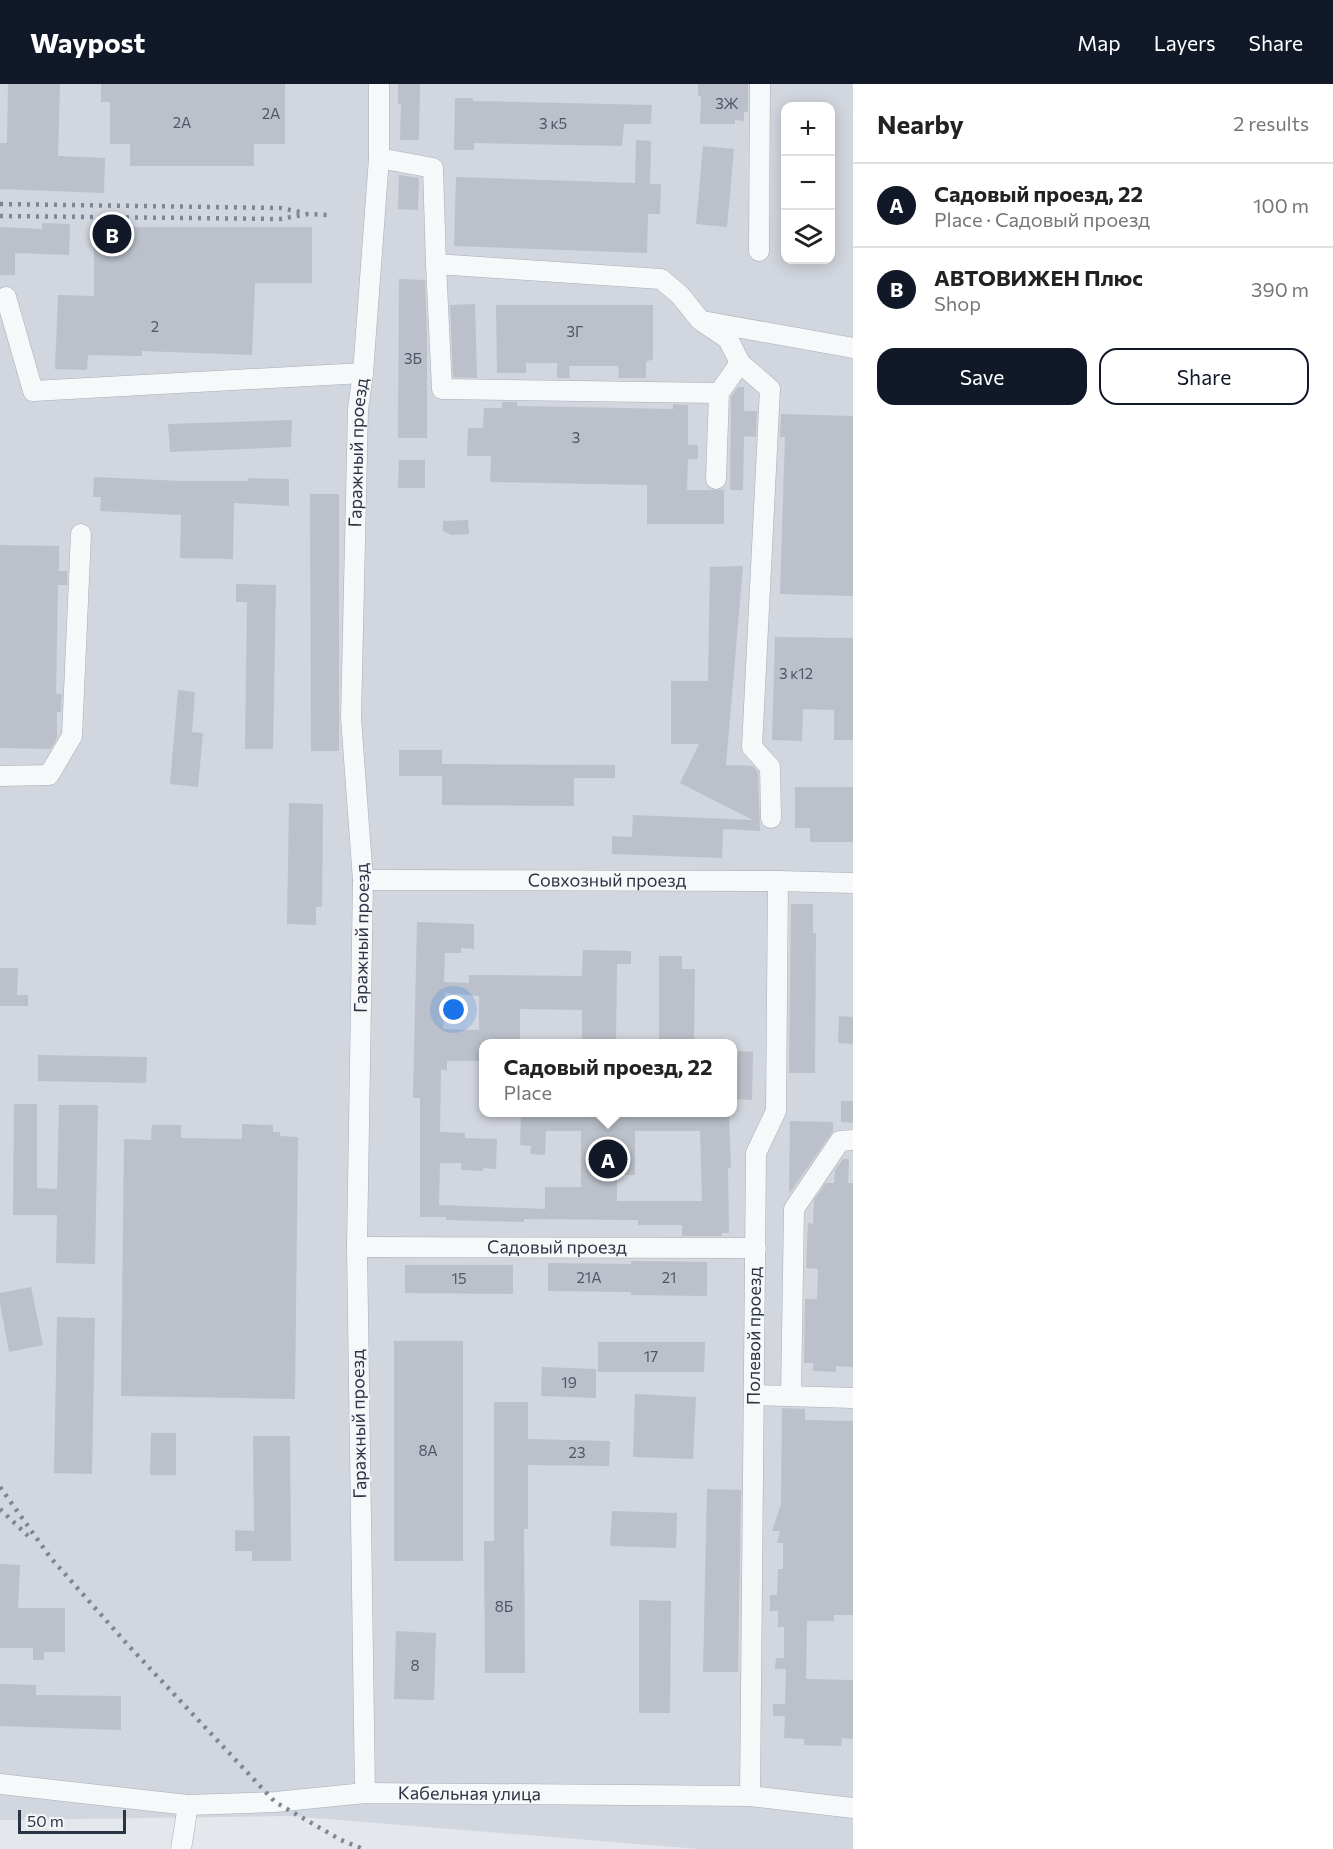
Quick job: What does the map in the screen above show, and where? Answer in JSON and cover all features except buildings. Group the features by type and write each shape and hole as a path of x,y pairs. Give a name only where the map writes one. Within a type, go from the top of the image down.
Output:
{"street":[{"name":"Гаражный проезд","path":"365,1793 357,1246 363,880 351,718 358,409 363,373 379,158 379,84"},
{"path":"759,251 760,84"},
{"path":"379,158 434,168 442,389 719,393"},
{"path":"436,264 661,279 680,295 700,320 728,339 740,363 770,389 752,747 770,767 771,818"},
{"path":"6,297 33,391 363,373"},
{"path":"700,320 853,348"},
{"path":"716,479 719,393 740,363"},
{"path":"0,776 49,776 72,736 81,534"},
{"name":"Совхозный проезд","path":"363,880 853,883"},
{"name":"Полевой проезд","path":"750,1796 756,1152 776,1111 778,881"},
{"path":"791,1396 794,1209 840,1141 853,1140"},
{"name":"Садовый проезд","path":"357,1246 756,1248"},
{"path":"754,1395 853,1398"},
{"name":"Кабельная улица","path":"0,1784 188,1804 275,1802 365,1793 750,1796 853,1808"},
{"path":"181,1849 188,1804"}],"shaded area":[{"path":"0,84 853,84 853,1849 700,1849 290,1816 0,1820"}],"railway":[{"path":"0,204 280,208 300,212"},
{"path":"0,216 280,219 308,214 328,215"},
{"path":"0,1487 50,1557 127,1644 275,1802 341,1840 363,1849"},
{"path":"0,1509 28,1536"}],"place":[{"name":"АВТОВИЖЕН Плюс","path":"112,234"},
{"name":"Садовый проезд, 22","path":"608,1159"}]}
